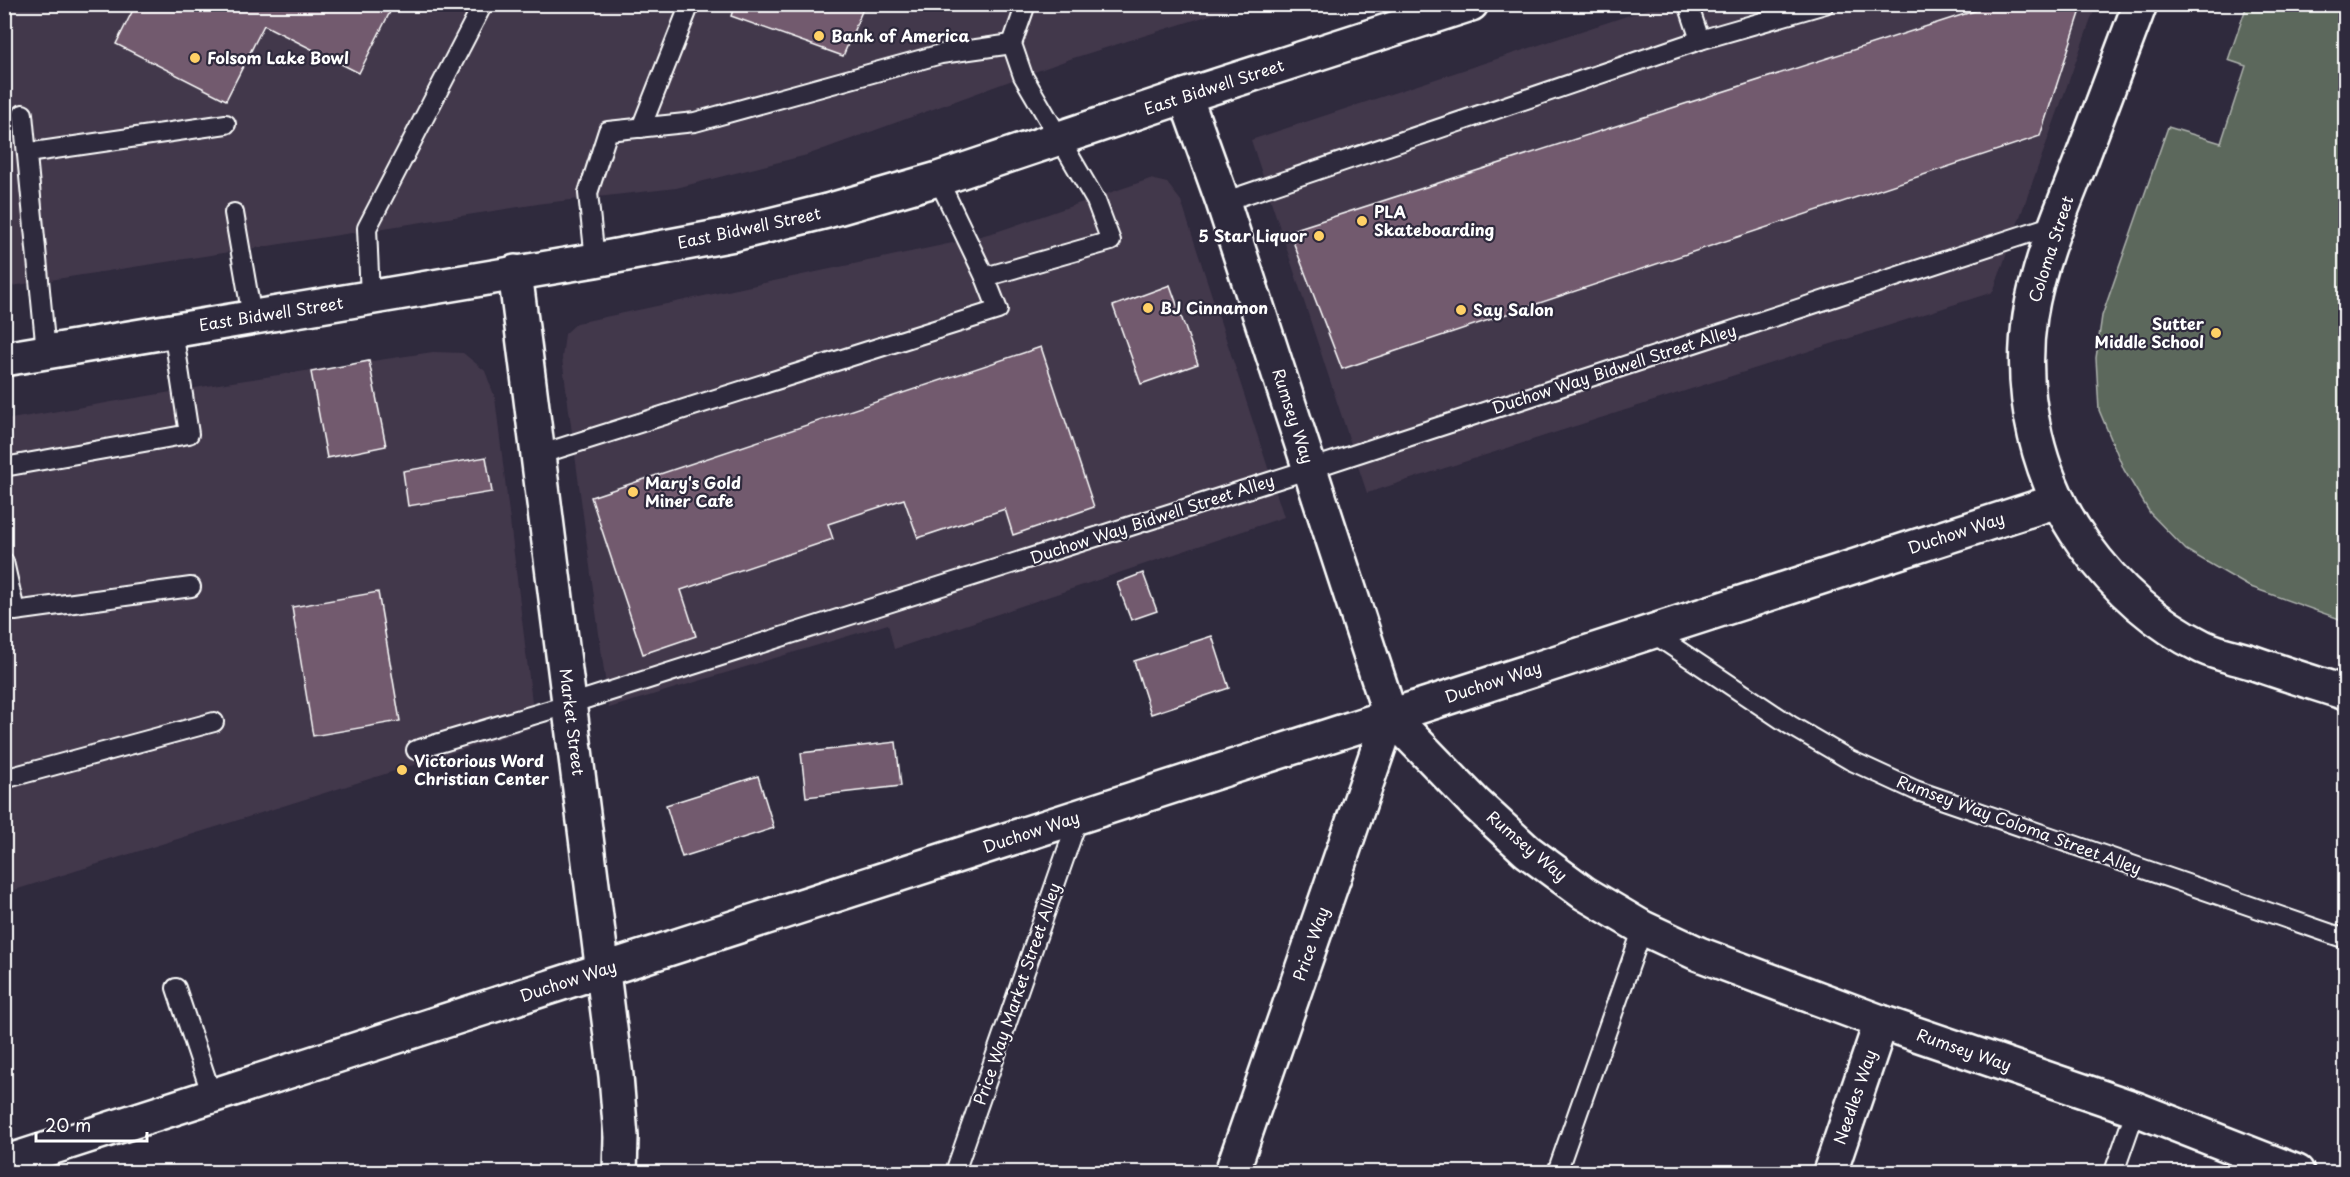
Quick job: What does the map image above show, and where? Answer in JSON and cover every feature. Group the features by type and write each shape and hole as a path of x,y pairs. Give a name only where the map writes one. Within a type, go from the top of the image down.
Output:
{"street":[{"name":"East Bidwell Street","path":"4,359 595,260 734,234 827,211 938,178 1471,4"},
{"name":"Coloma Street","path":"2140,4 2057,224 2038,282 2026,347 2027,380 2036,444 2057,501 2068,522 2102,568 2149,614 2205,648 2346,693"},
{"name":"Rumsey Way","path":"1185,96 1223,202 1390,716 1475,803 1527,851 1584,893 1643,928 1699,954 1881,1022 2136,1109 2297,1173"},
{"name":"Market Street","path":"515,272 618,1096 621,1137 620,1173"},
{"name":"Duchow Way","path":"4,1163 2057,501"},
{"name":"Price Way","path":"1232,1173 1390,716"},
{"name":"Needles Way","path":"1830,1173 1881,1022"}],"lane":[{"path":"370,297 367,228 483,4"},
{"path":"641,128 690,4"},
{"path":"985,277 1111,241 1096,201 1023,76 1012,44 1026,4"},
{"path":"1688,4 1700,40"},
{"path":"1223,202 1700,40 1825,4"},
{"path":"595,260 588,193 608,131 695,122 941,54 1012,44"},
{"path":"23,114 46,352"},
{"path":"27,153 226,124"},
{"path":"538,455 998,310 985,277 938,178"},
{"path":"234,213 252,317"},
{"name":"Duchow Way Bidwell Street Alley","path":"416,750 570,704 1310,469 2057,224"},
{"path":"4,467 189,434 172,330"},
{"path":"4,562 15,611 191,587"},
{"name":"Rumsey Way Coloma Street Alley","path":"1651,632 1790,725 1850,760 1915,790 2346,939"},
{"path":"4,779 214,722"},
{"name":"Price Way Market Street Alley","path":"955,1173 1079,816"},
{"path":"1557,1173 1643,928"},
{"path":"176,988 212,1096"},
{"path":"2114,1173 2136,1109"}],"shaded area":[{"path":"5,5 1242,5 1070,59 807,155 676,188 544,203 5,287"},
{"path":"1660,5 2096,5 1993,292 1367,493 1251,140"},
{"path":"1150,179 1167,183 1181,201 1284,517 894,649 888,624 609,708 562,358 565,334 577,323 962,241 999,231"},
{"path":"433,352 463,353 485,371 495,398 535,727 5,893 5,420 219,384"}],"green space":[{"name":"Sutter Middle School","path":"2247,5 2345,5 2345,621 2248,586 2186,550 2150,513 2124,470 2099,410 2096,358 2102,316 2168,127 2221,143 2246,66 2228,60"}],"building":[{"name":"Folsom Lake Bowl","path":"136,4 394,4 359,73 264,25 226,100 116,44"},
{"name":"Bank of America","path":"735,4 865,4 843,56 731,16"},
{"path":"1996,4 2083,4 2040,136 1342,369 1289,231"},
{"path":"1170,285 1198,364 1141,384 1113,306"},
{"path":"1041,347 1094,507 1013,535 1005,509 918,538 904,499 828,524 833,539 681,590 696,636 643,654 591,497"},
{"path":"369,361 386,446 327,458 311,372"},
{"path":"486,457 492,492 408,506 403,471"},
{"path":"1143,573 1157,611 1131,620 1117,583"},
{"path":"378,592 400,721 313,736 292,607"},
{"path":"1212,636 1229,688 1151,714 1134,661"},
{"path":"896,742 901,786 806,797 801,753"},
{"path":"758,776 774,828 682,857 666,805"}],"place":[{"name":"Bank of America","path":"819,36"},
{"name":"Folsom Lake Bowl","path":"195,58"},
{"name":"PLA Skateboarding","path":"1362,221"},
{"name":"5 Star Liquor","path":"1319,236"},
{"name":"BJ Cinnamon","path":"1148,308"},
{"name":"Say Salon","path":"1461,310"},
{"name":"Sutter Middle School","path":"2216,333"},
{"name":"Mary's Gold Miner Cafe","path":"633,492"},
{"name":"Victorious Word Christian Center","path":"402,770"}]}
